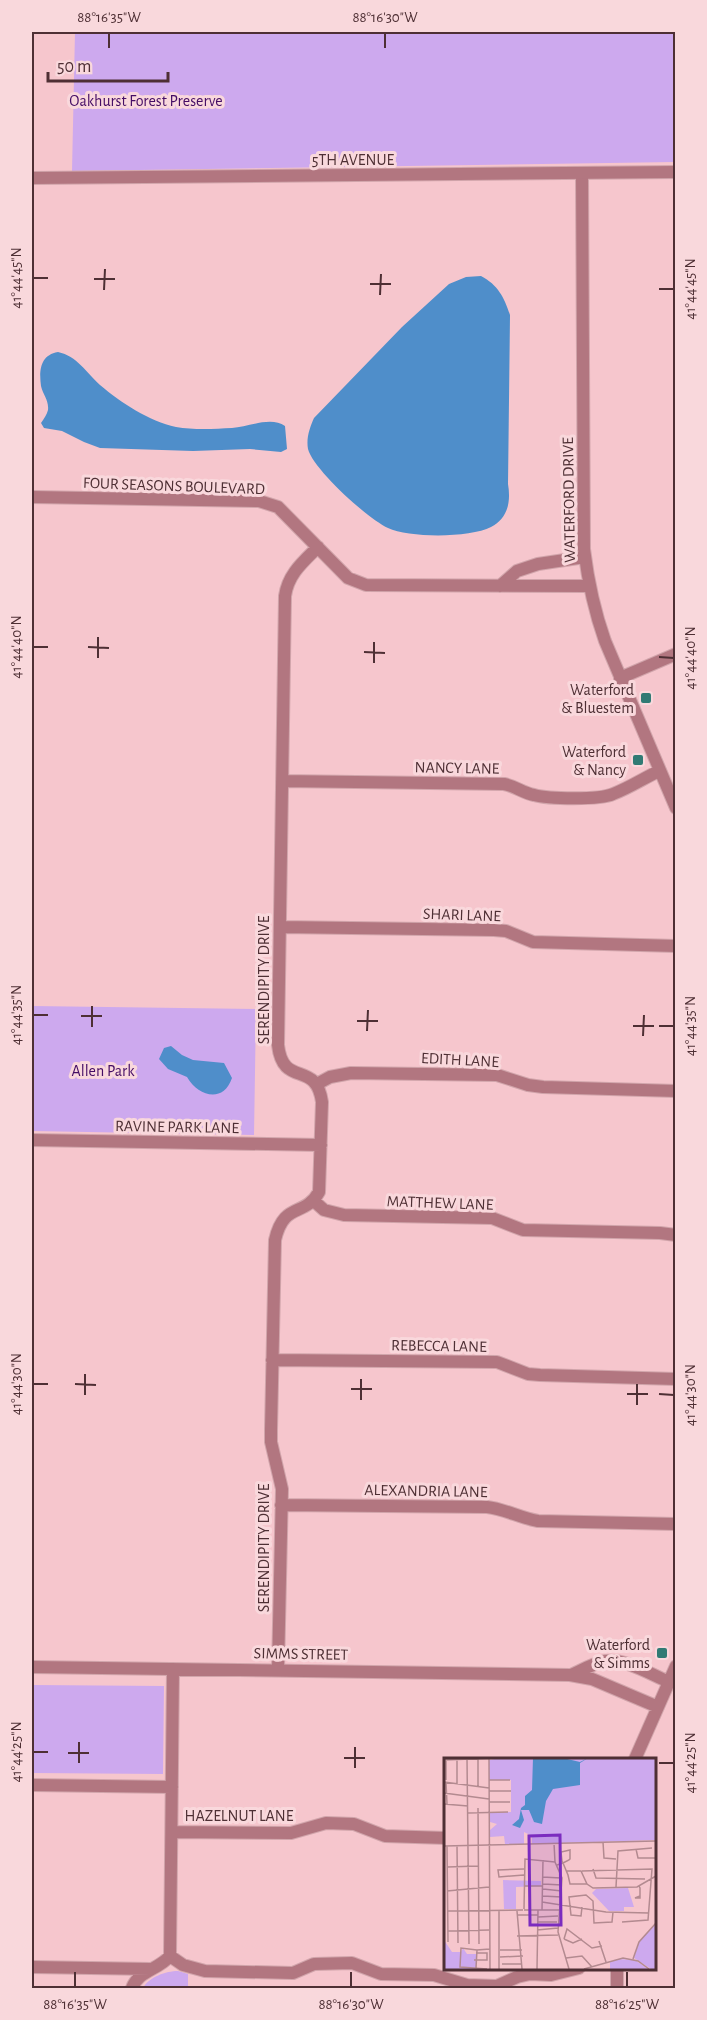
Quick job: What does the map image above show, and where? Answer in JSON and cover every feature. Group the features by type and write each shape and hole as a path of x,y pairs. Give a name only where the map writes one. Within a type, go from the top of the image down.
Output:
{"street":[{"name":"5TH AVENUE","path":"32,178 675,172"},
{"name":"WATERFORD DRIVE","path":"582,174 585,557 589,586 595,613 620,678 675,808"},
{"name":"FOUR SEASONS BOULEVARD","path":"32,497 270,503 278,507 348,578 366,585 589,586"},
{"name":"SERENDIPITY DRIVE","path":"317,1084 311,1078 291,1071 280,1057 280,927 286,584 318,547"},
{"path":"500,586 517,571 538,564 585,557"},
{"path":"620,678 675,654"},
{"name":"NANCY LANE","path":"282,781 504,784 531,795 543,797 601,797 613,795 659,771"},
{"name":"SHARI LANE","path":"280,927 494,930 506,931 533,942 675,946"},
{"name":"EDITH LANE","path":"317,1084 330,1077 351,1073 463,1074 497,1075 528,1085 543,1087 675,1091"},
{"path":"314,1201 319,1192 321,1180 322,1102 317,1084"},
{"name":"RAVINE PARK LANE","path":"32,1140 321,1145"},
{"name":"SERENDIPITY DRIVE","path":"278,1669 281,1505 279,1473 271,1442 275,1240 278,1229 288,1214 314,1201"},
{"name":"MATTHEW LANE","path":"314,1201 324,1210 344,1215 492,1218 523,1230 675,1235"},
{"name":"REBECCA LANE","path":"272,1360 497,1362 528,1374 675,1379"},
{"name":"ALEXANDRIA LANE","path":"281,1505 487,1507 502,1509 525,1519 538,1521 675,1524"},
{"name":"SIMMS STREET","path":"570,1675 596,1664 613,1661 669,1682"},
{"path":"635,1758 675,1666"},
{"name":"SIMMS STREET","path":"32,1667 570,1675 592,1679 658,1707"},
{"path":"132,1989 140,1976 163,1964 170,1956 173,1668"},
{"path":"32,1785 172,1787"},
{"name":"HAZELNUT LANE","path":"172,1832 291,1833 326,1823 354,1824 385,1836 444,1838"},
{"path":"170,1956 183,1965 205,1971 292,1973 314,1964 352,1963 381,1974 434,1975 467,1985 497,1986 530,1974 551,1975 575,1969"},
{"path":"32,1967 154,1969"},
{"path":"617,1969 617,1989"}],"green space":[{"name":"Oakhurst Forest Preserve","path":"75,32 675,32 675,162 72,171"},
{"name":"Allen Park","path":"32,1006 256,1009 254,1135 32,1131"},
{"path":"32,1685 164,1686 163,1774 32,1773"},
{"path":"178,1971 188,1974 188,1988 143,1988 158,1975"}],"water":[{"path":"481,276 500,292 510,315 509,497 507,509 501,519 491,527 469,533 424,535 388,528 355,504 320,469 308,449 311,425 314,418 402,327 449,284 466,277"},
{"path":"58,352 71,357 117,398 156,420 176,427 196,429 232,428 266,422 279,423 285,426 287,449 281,452 250,449 193,451 100,448 62,431 44,428 41,423 48,406 41,386 41,369 47,356"},
{"path":"171,1046 193,1060 224,1063 232,1078 228,1086 217,1094 204,1093 197,1089 187,1077 168,1069 159,1059 164,1048"}],"place":[{"name":"Waterford & Bluestem","path":"646,698"},
{"name":"Waterford & Nancy","path":"638,760"},
{"name":"Waterford & Simms","path":"662,1653"}]}
